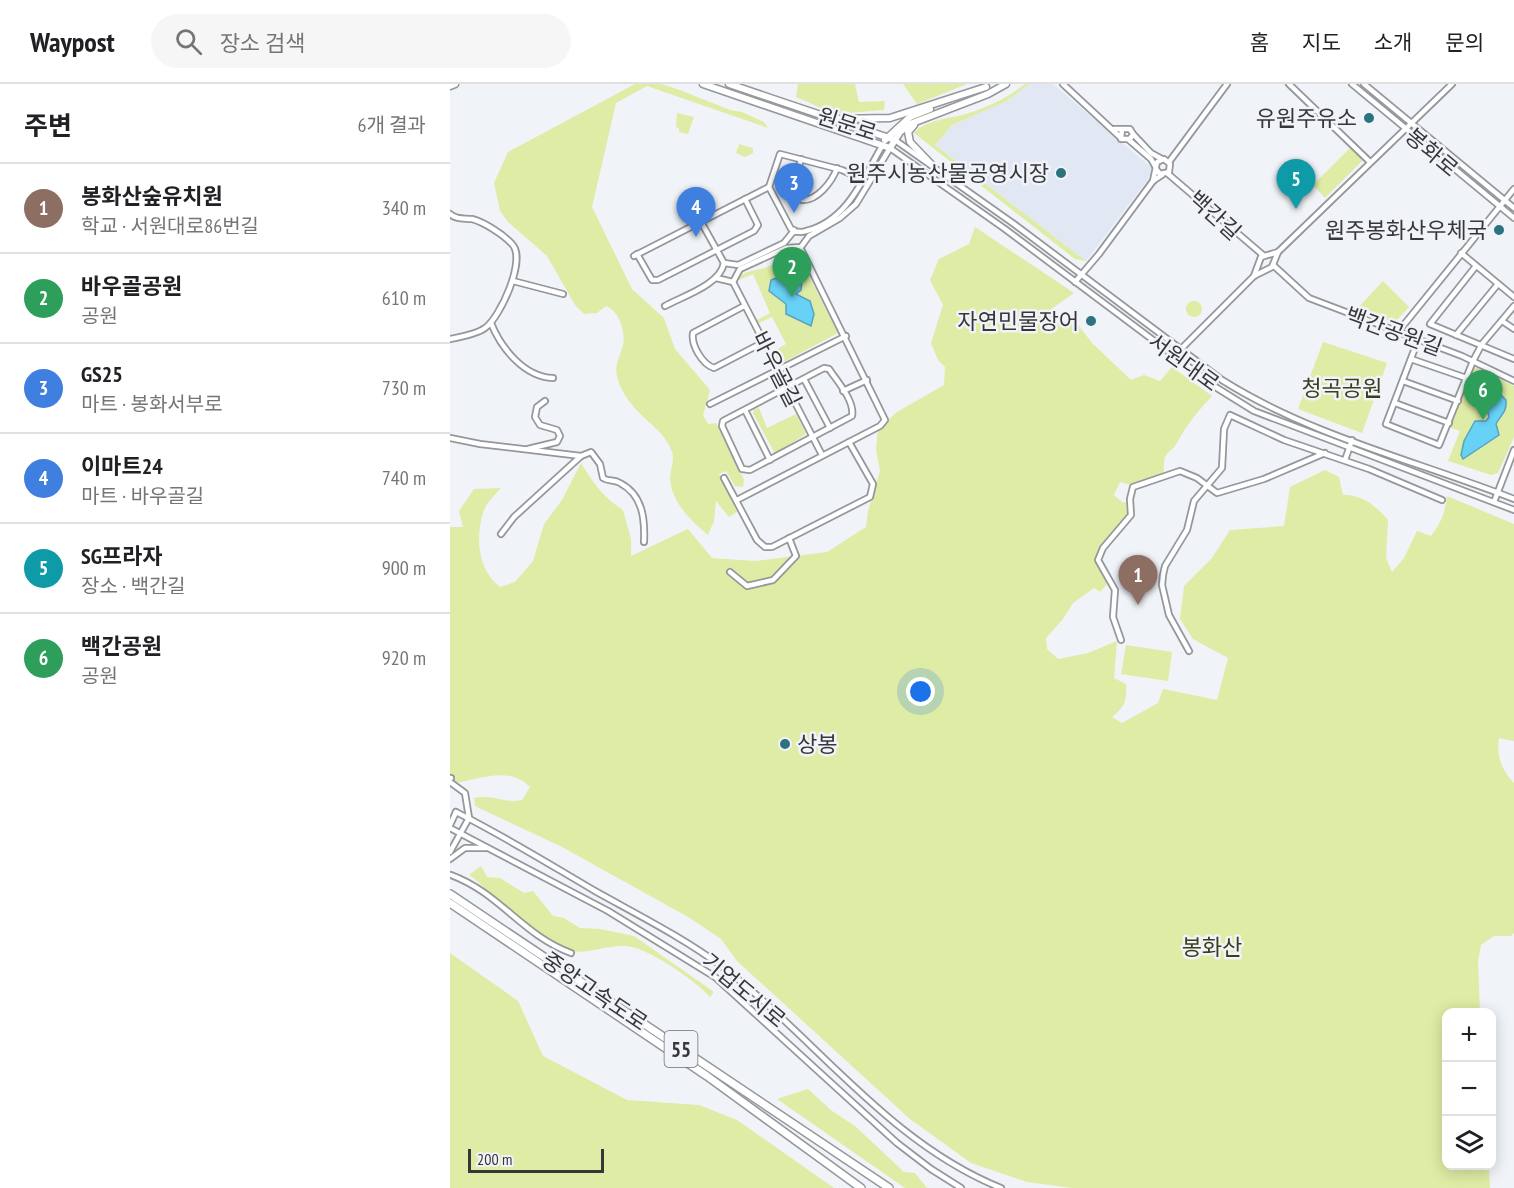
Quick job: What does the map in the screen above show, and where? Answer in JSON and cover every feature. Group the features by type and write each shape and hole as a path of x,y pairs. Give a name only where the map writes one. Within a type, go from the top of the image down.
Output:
{"highway":[{"name":"중앙고속도로","path":"450,894 472,913 707,1076 861,1188"},
{"name":"중앙고속도로","path":"450,903 472,913 889,1188"}],"main road":[{"path":"450,86 455,84"},
{"name":"원문로","path":"703,84 890,148 910,124 988,94 1006,84"},
{"name":"원문로","path":"729,84 887,137 910,117 989,86"},
{"path":"830,119 890,118 989,86"},
{"path":"922,119 911,127 908,132 909,139 931,164"},
{"path":"882,146 887,137 895,140"}],"street":[{"path":"1063,84 1120,137 1129,140 1133,134"},
{"path":"1153,181 1156,167 1171,156 1227,84"},
{"path":"1289,84 1370,162"},
{"name":"봉화로","path":"1352,84 1514,218"},
{"name":"봉화로","path":"1364,84 1410,123 1507,197 1514,208"},
{"path":"1175,355 1254,276 1271,266 1278,252 1452,84"},
{"path":"1109,126 1128,128 1151,153 1165,160"},
{"path":"1120,137 1122,129"},
{"name":"서원대로","path":"895,140 1082,274 1180,349 1256,401 1352,440 1514,499"},
{"name":"백간길","path":"1129,140 1151,159 1156,167 1173,177 1261,257"},
{"path":"665,306 715,279 726,267 738,265 784,243 796,231 817,227 839,212 853,198 882,146"},
{"path":"715,279 735,277 786,248 801,247 812,235 840,218 856,204 890,148"},
{"name":"서원대로","path":"890,148 1005,229 1217,388 1254,411 1514,510"},
{"path":"745,200 758,225 756,229 652,280 635,255 769,187 780,154 837,168 864,180"},
{"path":"801,159 794,185 802,200 809,200 816,196 834,177 837,168"},
{"path":"1074,282 1153,181 1167,172 1165,160"},
{"path":"737,500 880,426 885,420 801,247 796,231 769,187"},
{"path":"1398,332 1514,189"},
{"path":"450,214 454,218 474,220 514,246 518,255 513,281 491,323 477,332 450,339"},
{"path":"700,220 726,267 727,279"},
{"path":"788,237 801,247"},
{"path":"1261,257 1278,252"},
{"path":"1461,253 1514,297"},
{"path":"1261,257 1271,266"},
{"path":"1261,257 1271,266"},
{"path":"1254,276 1261,257"},
{"name":"백간공원길","path":"1271,266 1309,298 1473,361 1514,381"},
{"path":"1476,266 1430,324 1514,359"},
{"name":"바우골길","path":"726,267 735,277 744,306 762,343 822,455"},
{"path":"513,281 563,294"},
{"path":"1456,335 1498,284"},
{"path":"744,306 693,333 692,337 700,354 704,362 714,368 762,343"},
{"path":"1418,340 1386,424 1439,445 1482,344 1514,306"},
{"path":"1502,321 1514,329"},
{"path":"491,323 502,348 519,364 544,378 553,378"},
{"path":"710,404 846,336"},
{"path":"1411,359 1466,378"},
{"path":"827,368 843,391 853,414 770,460 750,470 742,470 722,426 725,419 804,379 827,368"},
{"path":"804,379 830,428"},
{"path":"843,391 867,380"},
{"path":"1403,381 1458,401"},
{"path":"525,450 557,442 560,436 557,430 540,425 535,417 537,406 545,401"},
{"path":"1395,402 1449,423"},
{"path":"745,410 770,460"},
{"path":"1189,651 1169,615 1162,585 1165,566 1187,530 1194,501 1222,468 1224,429 1230,415 1284,440 1345,460 1442,500"},
{"path":"450,438 581,456"},
{"path":"1345,460 1352,440"},
{"path":"724,478 763,546 772,547 870,497 873,484 849,441"},
{"path":"1494,502 1514,450"},
{"path":"501,534 514,517 581,456 591,452 600,464 603,478 608,481 617,481 635,494 640,502 644,542"},
{"path":"1121,640 1113,617 1115,590 1098,560 1108,540 1131,515 1130,499 1133,487 1180,471 1197,478 1217,493 1264,479 1325,453"},
{"path":"730,572 747,586 773,580 796,556 789,538"},
{"path":"450,780 465,794 469,818 450,852"},
{"path":"456,812 466,809"},
{"name":"기업도시로","path":"961,1188 897,1143 715,977 608,910 450,826 456,812 675,936 724,969 898,1125 939,1156 978,1179 1001,1188"},
{"path":"450,859 465,848 490,848"},
{"path":"451,875 484,890 529,931 571,953"}],"shaded area":[{"name":"원주시농산물공영시장","path":"1029,84 1053,84 1152,168 1149,178 1086,261 935,145 952,125 1007,101"}],"green space":[{"path":"635,84 661,84 680,90 730,110 742,112 764,122 768,128 647,86 616,103 592,207 632,289 664,318 675,349 710,390 703,415 708,424 716,423 744,480 743,487 735,486 726,471 719,474 737,512 729,517 716,501 714,521 708,535 689,517 674,496 670,479 673,455 668,443 636,410 622,389 616,368 624,340 615,312 606,306 597,313 584,314 575,305 547,256 508,222 500,211 494,183 508,152"},
{"path":"798,84 855,84 859,102 885,101 884,110 835,114 796,97"},
{"path":"903,84 967,84 917,104"},
{"path":"1025,84 1029,84 1007,101 952,125 935,145 1086,261 1075,259 914,133 932,122 966,114 990,105"},
{"path":"677,113 694,117 688,134 679,132 679,128 676,127"},
{"path":"739,144 753,148 753,153 745,157 736,153"},
{"path":"1350,148 1363,160 1325,198 1313,185"},
{"name":"봉화산","path":"975,227 1074,293 1050,310 1054,324 1066,322 1079,326 1092,343 1131,380 1144,375 1160,381 1172,367 1212,396 1166,456 1164,473 1141,481 1134,486 1120,482 1114,495 1122,502 1131,503 1129,515 1098,558 1110,581 1100,592 1094,588 1073,603 1063,619 1046,638 1047,649 1058,659 1088,653 1117,641 1114,678 1126,684 1126,694 1120,710 1112,717 1122,723 1158,703 1163,689 1217,700 1228,658 1193,639 1180,619 1184,586 1212,558 1230,530 1284,526 1290,487 1325,470 1339,477 1343,495 1362,499 1379,510 1388,520 1386,558 1392,572 1404,558 1417,531 1431,536 1442,518 1447,496 1514,524 1514,741 1499,738 1498,750 1500,762 1514,783 1514,933 1511,936 1494,936 1481,945 1478,961 1480,1008 1442,1008 1442,1170 1489,1170 1490,1188 1073,1188 1027,1182 971,1163 910,1119 737,961 721,939 690,918 562,847 475,806 474,798 481,797 510,801 522,800 530,787 522,781 504,775 455,783 450,780 450,527 463,527 459,511 474,489 501,488 484,510 479,530 482,562 492,580 500,587 515,582 533,561 544,524 562,500 581,463 599,490 623,510 631,539 631,556 688,529 712,558 755,561 827,552 866,527 868,511 880,471 876,449 878,429 897,412 944,385 945,367 938,360 931,343 943,305 930,280 939,259 969,244"},
{"path":"798,254 838,333 780,364 772,352 786,344 772,317 759,323 757,320 770,313 753,274 739,280 739,277"},
{"path":"1383,281 1409,307 1395,322 1356,310"},
{"path":"1194,301 1202,309 1194,317 1186,309"},
{"name":"청곡공원","path":"1323,342 1387,363 1362,433 1298,409"},
{"path":"1475,367 1514,386 1514,437 1498,473 1491,475 1448,461 1460,431 1449,427 1471,371"},
{"path":"759,408 767,428 796,414 806,434 778,452 774,452 753,413 754,409"},
{"path":"1126,645 1172,652 1168,681 1121,674"},
{"path":"481,866 487,877 500,878 524,893 533,891 553,916 564,918 580,928 600,929 634,936 714,992 710,997 694,982 670,966 634,948 617,946 577,952 553,945 492,897 469,875"},
{"path":"450,953 518,1001 543,1056 627,1100 699,1105 737,1120 834,1188 450,1188"},
{"path":"808,1089 832,1111 855,1126 904,1172 915,1173 927,1188 905,1188 777,1099"}],"water":[{"path":"787,274 797,275 802,280 801,290 796,294 810,301 814,314 811,326 786,314 786,304 769,291 771,280"},
{"path":"1498,392 1506,400 1505,411 1496,424 1499,435 1463,459 1461,455 1464,441 1475,421 1486,421 1489,417 1484,397 1487,393"}],"place":[{"name":"유원주유소","path":"1369,118"},
{"name":"원주시농산물공영시장","path":"1061,173"},
{"name":"SG프라자","path":"1296,209"},
{"name":"GS25","path":"794,213"},
{"name":"원주봉화산우체국","path":"1499,230"},
{"name":"이마트24","path":"696,237"},
{"name":"바우골공원","path":"792,297"},
{"name":"자연민물장어","path":"1091,321"},
{"name":"백간공원","path":"1483,420"},
{"name":"봉화산숲유치원","path":"1138,605"},
{"name":"상봉","path":"785,744"}]}
